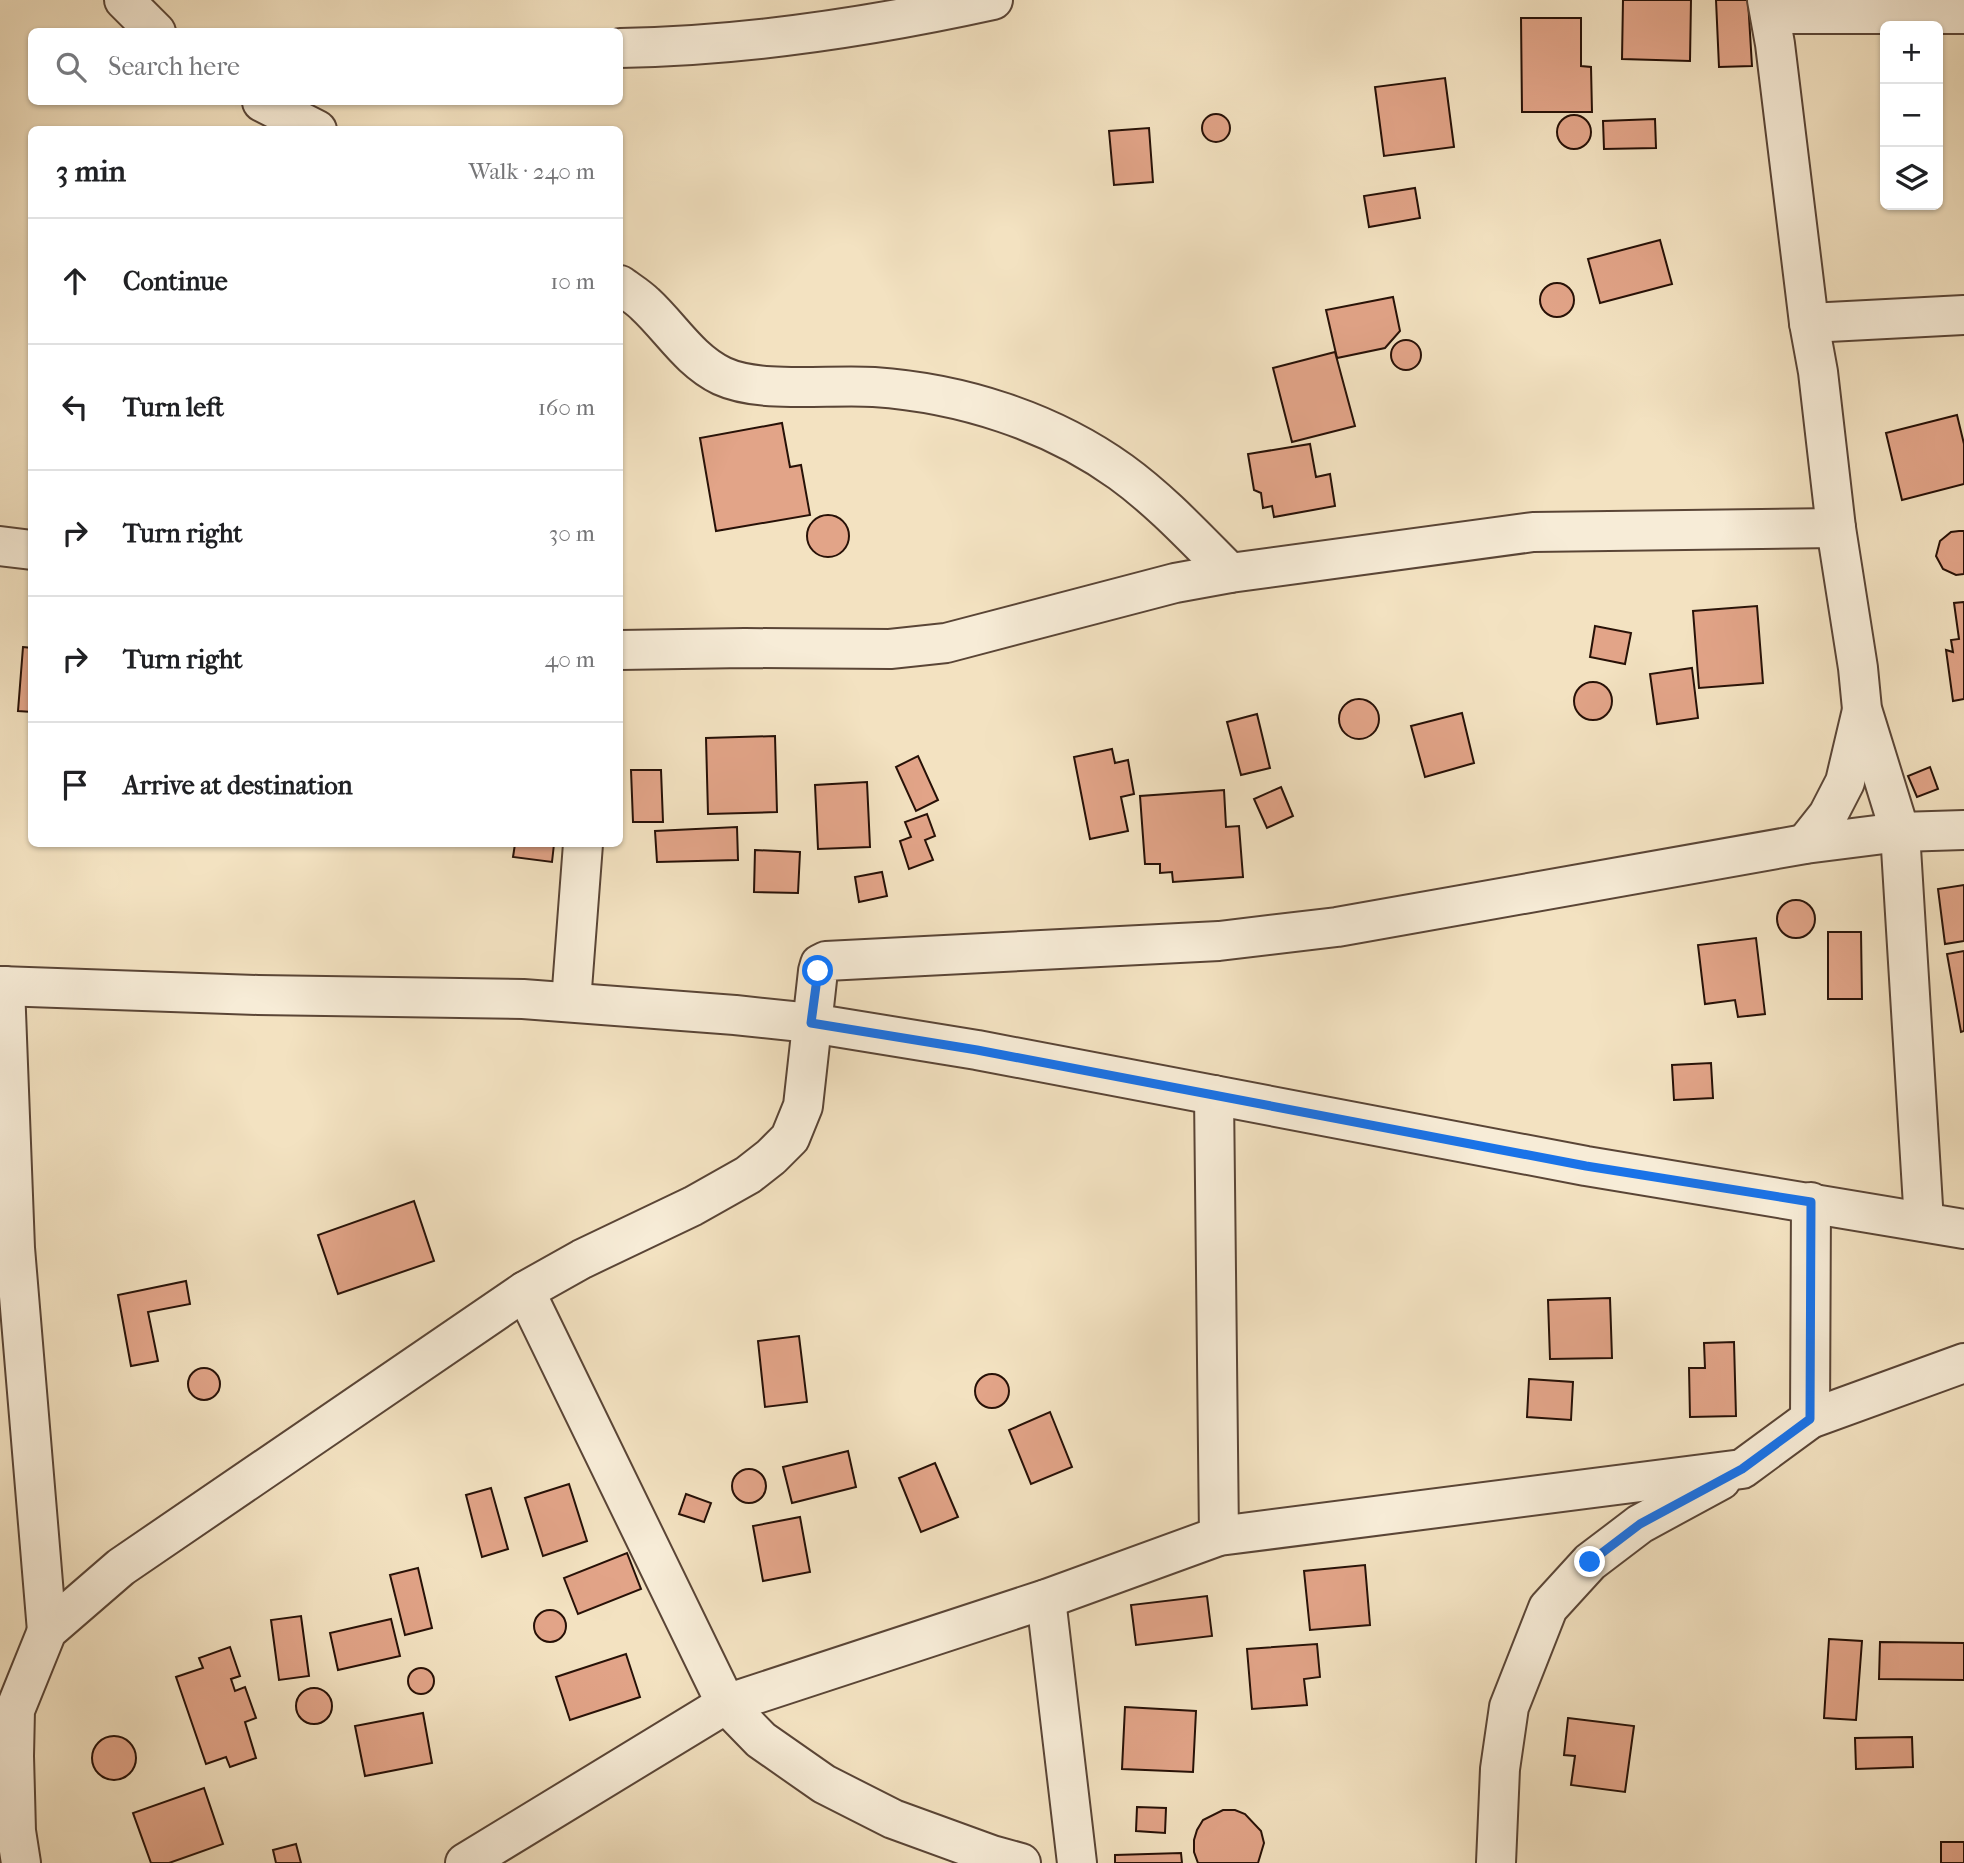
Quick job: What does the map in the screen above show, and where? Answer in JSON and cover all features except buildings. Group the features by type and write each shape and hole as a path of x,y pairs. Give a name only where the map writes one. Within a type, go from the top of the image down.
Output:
{"street":[{"path":"124,0 152,28"},
{"path":"623,48 721,44 814,33 993,0"},
{"path":"1924,1222 1900,832 1862,709 1768,7 1964,14"},
{"path":"268,105 309,126"},
{"path":"623,287 643,302 697,361 740,383 763,386 851,385 906,389 976,405 1053,432 1089,450 1123,473 1160,503 1230,573"},
{"path":"1809,323 1964,315"},
{"path":"623,650 890,649 946,643 1175,583 1230,573 1533,532 1836,528"},
{"path":"0,546 28,550"},
{"path":"1805,844 1828,815 1845,782 1862,709"},
{"path":"21,1863 8,1707 47,1631 121,1567 525,1291 582,1259 692,1206 748,1175 771,1157 790,1138 803,1106 820,964 834,958 1206,942 1254,937 1337,927 1805,844 1900,832 1964,830"},
{"path":"572,1002 583,847"},
{"path":"47,1631 15,1248 3,986 258,995 523,999 811,1023 977,1050 1586,1166 1964,1228"},
{"path":"1214,1095 1219,1536"},
{"path":"1810,1419 1811,1202"},
{"path":"525,1291 726,1704 761,1740 824,1784 893,1819 1021,1863"},
{"path":"1496,1863 1500,1769 1509,1707 1548,1608 1590,1562 1640,1524 1742,1469 1810,1419 1964,1363"},
{"path":"465,1863 726,1704 1046,1599 1219,1536 1742,1469"},
{"path":"1046,1599 1077,1863"}],"route":[{"path":"818,971 811,1023 977,1050 1586,1166 1811,1202 1810,1419 1742,1469 1640,1524 1590,1562"}]}
